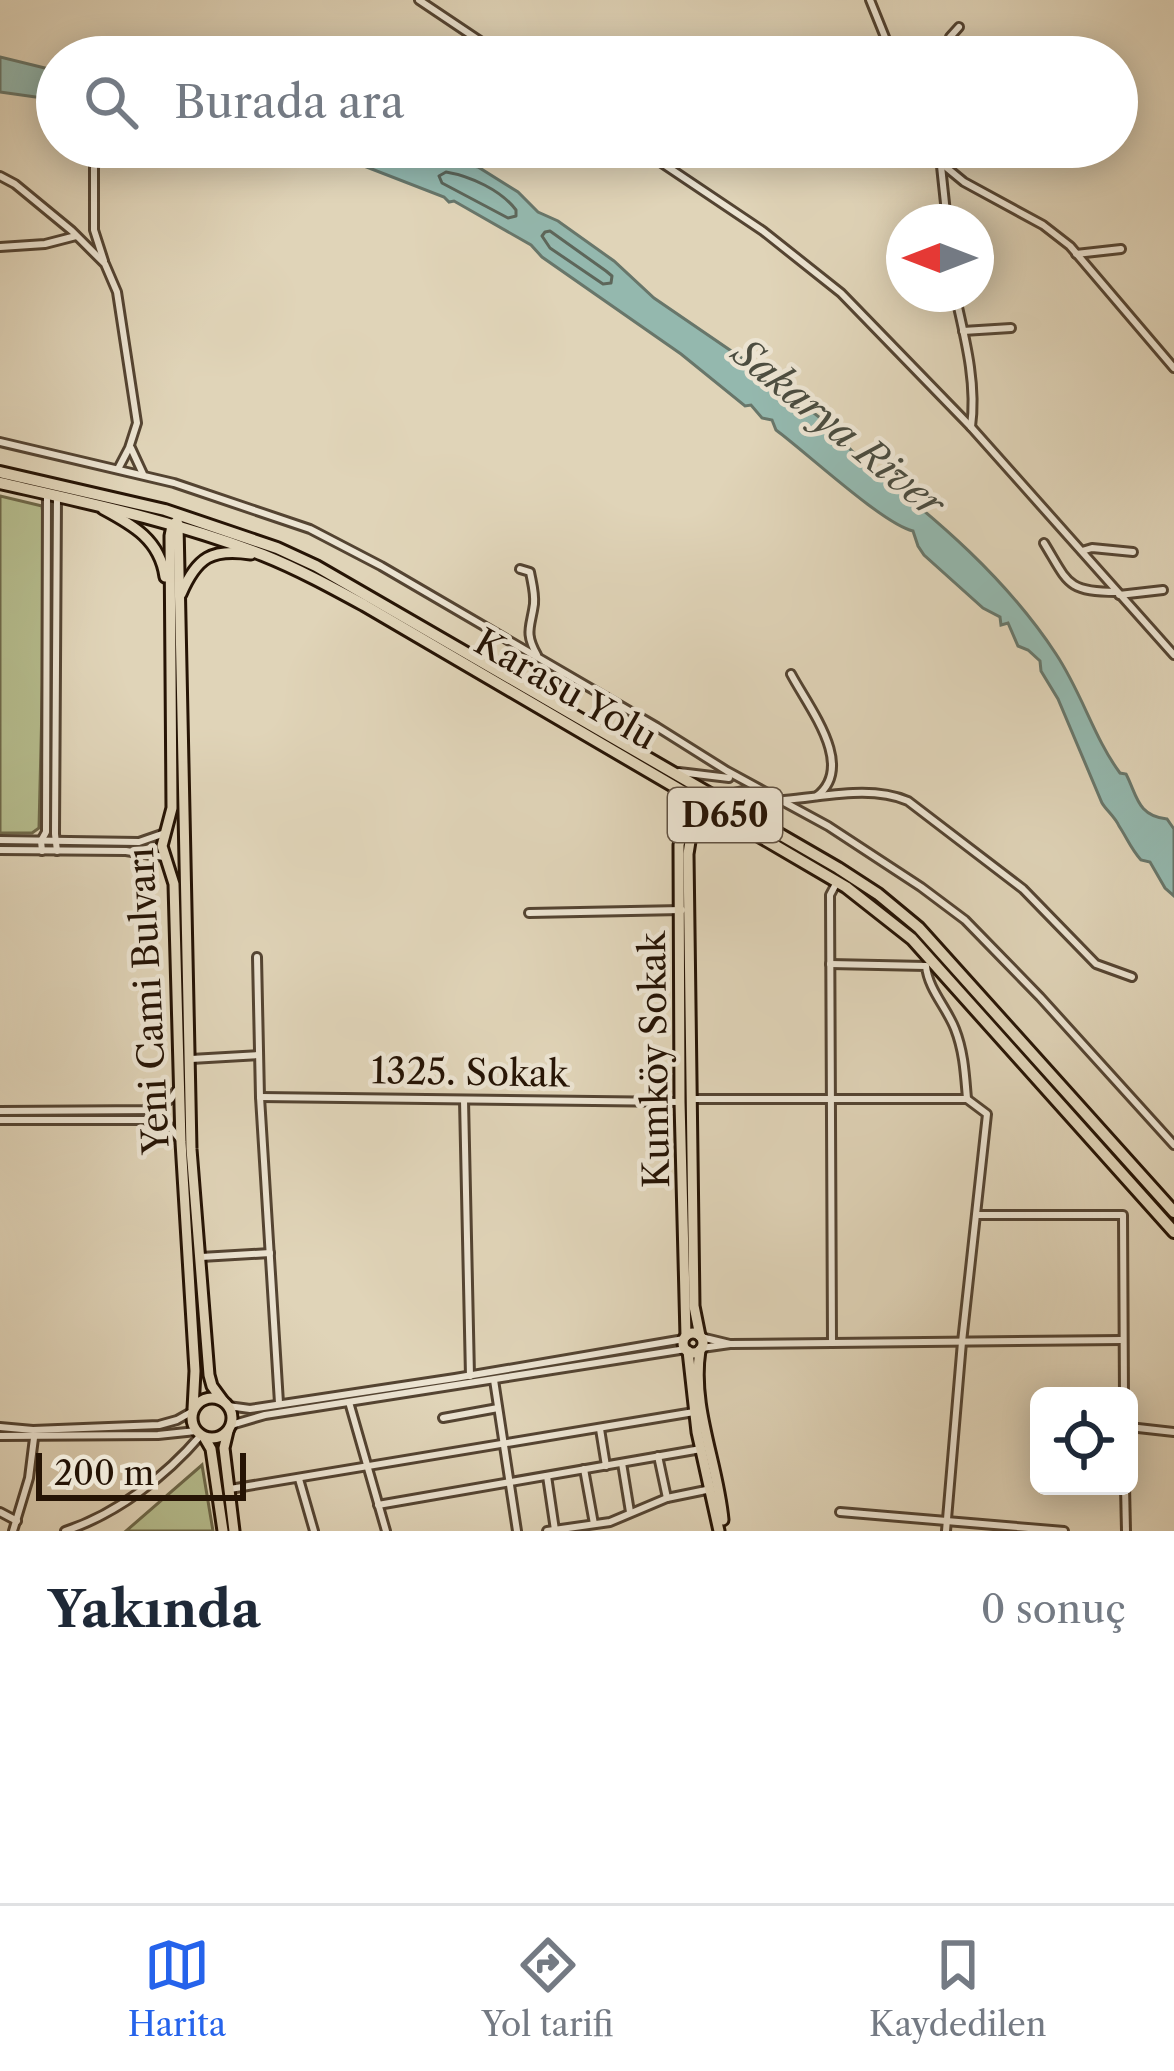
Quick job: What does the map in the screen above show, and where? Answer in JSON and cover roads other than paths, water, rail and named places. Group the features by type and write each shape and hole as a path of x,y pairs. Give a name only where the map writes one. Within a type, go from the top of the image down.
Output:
{"highway":[{"name":"Karasu Yolu","path":"0,472 165,510 179,523"},
{"name":"Karasu Yolu","path":"0,483 179,523 265,556 364,605 707,798 885,916 959,989 1174,1232"},
{"path":"179,523 277,548 316,566 878,894 919,928 1174,1212"}],"main road":[{"path":"92,504 132,525 156,550 174,602"},
{"name":"Yeni Cami Bulvarı","path":"179,523 172,808 162,846 174,884 193,1410"},
{"path":"174,602 204,559 228,550 265,556"},
{"name":"Yeni Cami Bulvarı","path":"174,602 191,1149 209,1375 225,1403"},
{"name":"Kumköy Sokak","path":"707,798 681,830 686,1100 694,1412 722,1531"},
{"path":"165,831 175,832 184,843 175,860 165,857"},
{"name":"Kumköy Sokak","path":"693,1343 722,1506 722,1531"},
{"path":"223,1531 211,1449 192,1422 193,1410 210,1397 225,1403 231,1412 224,1448 234,1531"},
{"path":"200,1434 217,1438 229,1428"}],"street":[{"path":"419,0 473,36"},
{"path":"870,0 885,36"},
{"path":"951,36 959,27"},
{"path":"94,168 94,230 117,292 137,423 118,470"},
{"path":"670,168 764,231 841,292 971,428 1174,655"},
{"path":"942,168 945,204"},
{"path":"947,168 1043,225 1076,254 1171,356 1174,368"},
{"path":"0,176 106,264"},
{"path":"0,247 76,236"},
{"path":"1076,254 1121,249"},
{"path":"959,312 974,404 971,428"},
{"path":"963,331 1011,328"},
{"path":"0,442 146,476 310,529 382,566 846,838 964,920 1174,1145"},
{"path":"130,444 146,476"},
{"path":"42,850 52,495"},
{"path":"52,495 58,851"},
{"path":"1044,543 1066,579 1088,592 1163,590"},
{"path":"1082,551 1133,552"},
{"path":"520,569 530,572 534,595 528,625 539,658"},
{"path":"791,674 834,756 833,774 814,798"},
{"path":"669,769 743,779"},
{"path":"707,798 717,782 729,778"},
{"path":"707,798 763,791"},
{"path":"781,801 872,792 908,801 1023,889 1096,964 1132,977"},
{"path":"0,840 139,842 165,831"},
{"path":"0,850 146,852 165,857"},
{"path":"832,1343 830,895 837,882"},
{"path":"529,913 683,910"},
{"path":"257,957 260,1097 280,1408"},
{"path":"830,964 927,961 927,979 956,1031 968,1099 987,1114 946,1531"},
{"path":"944,1006 959,989"},
{"path":"189,1059 259,1055"},
{"path":"0,1116 154,1110 171,1100 179,1082"},
{"name":"1325. Sokak","path":"260,1097 968,1099"},
{"path":"464,1100 470,1376"},
{"path":"0,1116 158,1120 182,1142"},
{"path":"976,1215 1123,1215 1124,1387"},
{"path":"201,1257 269,1253"},
{"path":"229,1428 280,1408 693,1343 1122,1340"},
{"path":"225,1403 250,1409 349,1402 693,1343"},
{"path":"494,1380 517,1531"},
{"path":"349,1402 386,1531"},
{"path":"443,1418 498,1408"},
{"path":"0,1432 159,1425 193,1410"},
{"path":"228,1489 694,1412"},
{"path":"1138,1428 1174,1432"},
{"path":"600,1429 606,1466"},
{"path":"0,1432 34,1438 200,1434"},
{"path":"65,1531 110,1511 154,1480 200,1434"},
{"path":"13,1531 29,1478 34,1438"},
{"path":"378,1505 701,1449"},
{"path":"658,1456 668,1498"},
{"path":"622,1463 630,1512"},
{"path":"584,1469 593,1524"},
{"path":"547,1476 551,1530 610,1522 668,1498 711,1490"},
{"path":"299,1479 314,1531"},
{"path":"1125,1495 1126,1531"},
{"path":"0,1512 17,1521"},
{"path":"840,1513 1064,1531"}],"water":[{"path":"0,57 36,66 36,97 0,92"},
{"path":"369,168 480,168 518,192 538,212 614,261 654,298 819,417 969,552 1037,627 1139,803 1149,814 1167,819 1174,829 1174,896 1150,862 1141,860 1102,803 1040,661 1018,646 1008,623 1001,625 1000,617 983,608 924,555 913,531 865,502 776,430 772,420 762,418 751,405 745,406 531,245 444,197"}],"water label":[{"name":"Sakarya River","path":"839,428"}]}
